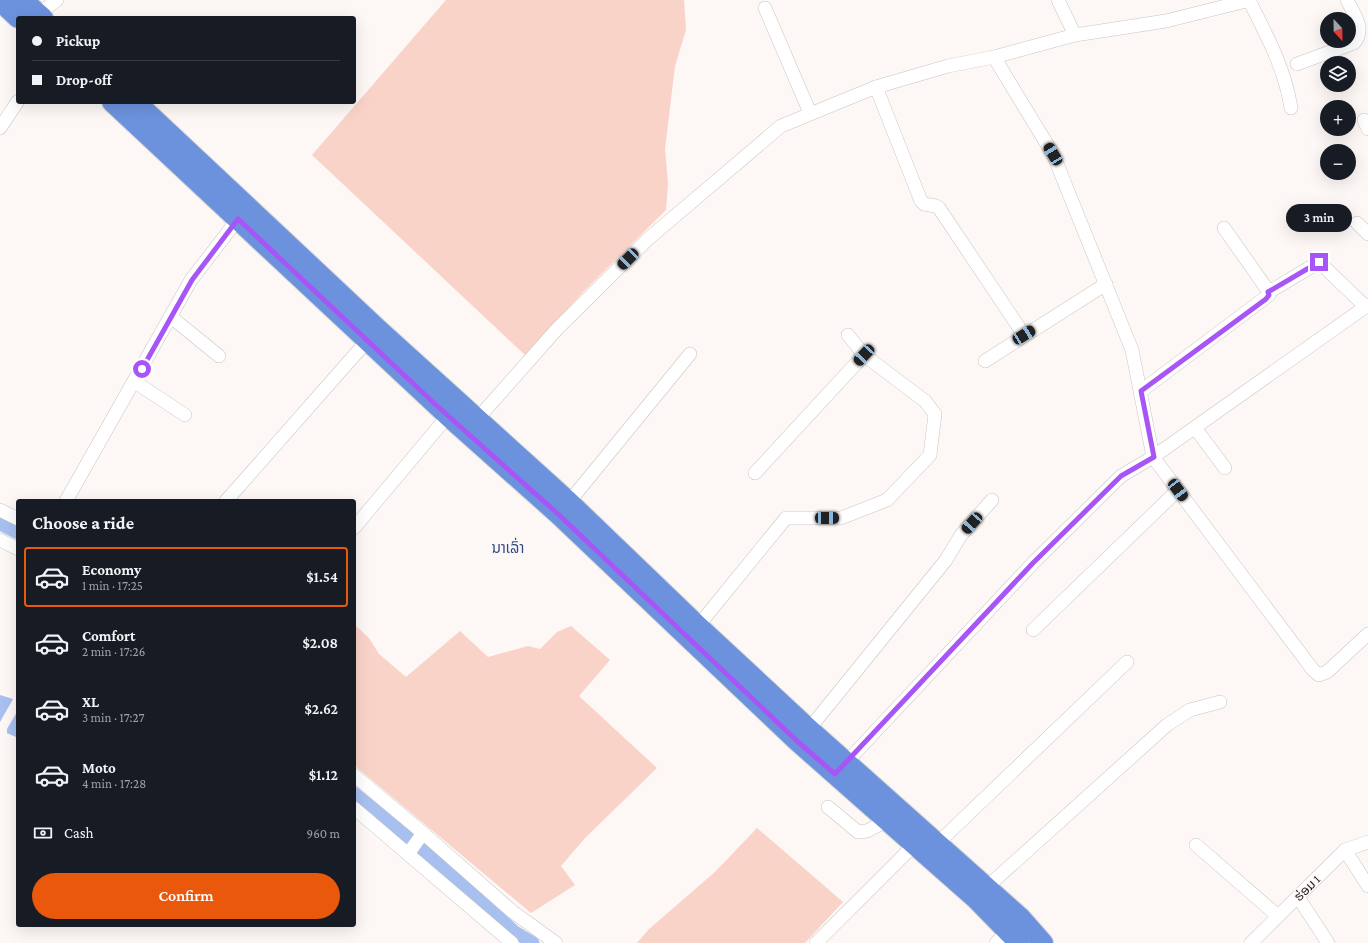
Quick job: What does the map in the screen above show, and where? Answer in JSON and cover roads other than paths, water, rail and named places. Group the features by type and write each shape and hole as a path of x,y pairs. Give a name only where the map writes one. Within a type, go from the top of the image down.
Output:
{"highway":[{"path":"23,0 38,16"},
{"path":"0,2 16,16"},
{"path":"114,104 367,341 569,502 808,729 886,821 976,899 1007,939"},
{"path":"138,104 454,410"},
{"path":"472,425 558,514 774,719 841,768 938,843 1021,918 1043,943"}],"street":[{"path":"38,16 57,0"},
{"path":"1058,0 1075,35"},
{"path":"472,425 557,329 648,239 781,126 876,87 948,66 994,57 1075,35 1166,21 1211,5 1250,0 1277,55 1288,86 1291,108"},
{"path":"1297,64 1354,43 1359,37 1360,30 1347,0"},
{"path":"765,8 810,113"},
{"path":"994,57 1053,154 1106,284 1132,350 1154,457 1313,670 1319,675 1327,672 1368,634"},
{"path":"876,87 921,201 924,204 939,208 1024,335"},
{"path":"0,128 16,104"},
{"path":"67,499 192,280 238,219"},
{"path":"1357,223 1368,234"},
{"path":"1141,391 1266,299 1269,295 1224,228"},
{"path":"841,768 1033,563 1121,476 1154,457 1367,306 1319,262 1268,292"},
{"path":"985,361 1106,284"},
{"path":"171,317 219,356"},
{"path":"698,626 786,518 841,518 887,500 930,455 935,414 925,401 864,355 848,335"},
{"path":"228,499 367,341"},
{"path":"569,502 690,354"},
{"path":"755,473 864,355"},
{"path":"134,382 185,415"},
{"path":"356,526 454,410"},
{"path":"1195,428 1225,468"},
{"path":"1032,630 1178,490"},
{"path":"808,729 946,560 961,535 992,500"},
{"path":"0,510 16,518"},
{"path":"0,540 16,548"},
{"path":"938,843 1127,662"},
{"path":"987,887 1166,725 1190,710 1220,702"},
{"path":"356,777 424,833 513,912 556,943"},
{"path":"828,807 858,832 867,831 886,821"},
{"path":"356,810 512,943"},
{"path":"408,854 424,833"},
{"name":"ຮ່ອມ 1","path":"1251,943 1345,850 1368,842"},
{"path":"816,943 914,844"},
{"path":"1196,845 1278,916"},
{"path":"1345,850 1368,886"},
{"path":"1298,896 1328,943"}],"water":[{"path":"0,695 13,699 0,722"},
{"path":"16,713 16,737 7,733 7,729"}],"waterway":[{"path":"0,524 16,532"},
{"path":"356,795 428,854 515,932 533,943"}],"district":[{"name":"ນາເລົ່າ","path":"508,548"}]}
